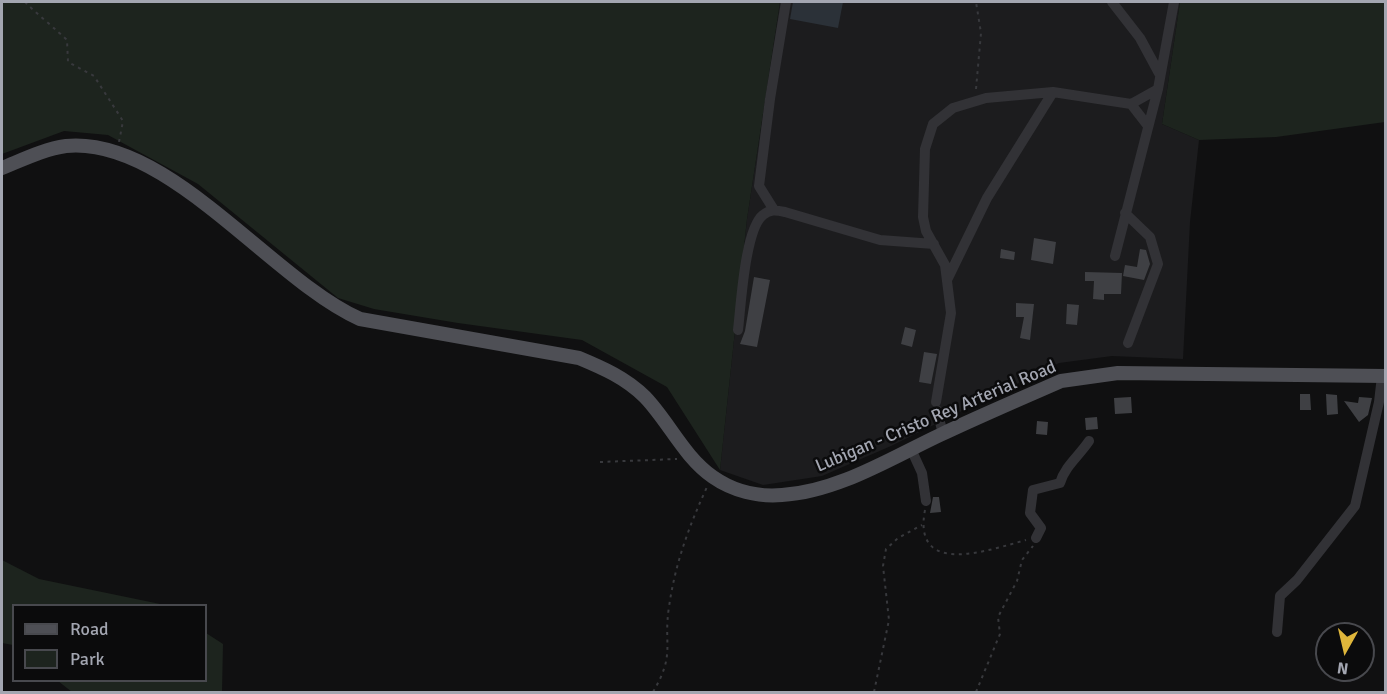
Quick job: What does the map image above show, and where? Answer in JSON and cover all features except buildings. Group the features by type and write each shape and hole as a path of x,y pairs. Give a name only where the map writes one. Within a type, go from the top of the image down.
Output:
{"main road":[{"name":"Lubigan - Cristo Rey Arterial Road","path":"2,168 34,154 65,147 86,146 117,153 168,179 195,197 343,311 381,324 579,357 602,367 631,385 646,399 695,460 711,476 730,487 758,495 782,495 808,491 847,478 1061,381 1094,375 1384,376"}],"street":[{"path":"774,210 759,186 786,2"},
{"path":"1112,2 1140,38 1160,75"},
{"path":"1115,256 1158,89 1174,2"},
{"path":"943,434 937,406 951,313 945,265 926,231 923,217 928,135 940,117 974,101 1053,92 1131,104 1158,89"},
{"path":"948,278 987,198 1053,92"},
{"path":"1131,104 1148,126"},
{"path":"738,330 752,233 762,215 774,210 880,240 934,244"},
{"path":"1125,213 1150,237 1158,264 1128,343"},
{"path":"1277,632 1280,596 1297,580 1355,506 1384,376"},
{"path":"1036,538 1041,528 1030,513 1033,490 1060,483 1064,469 1078,459 1089,441"},
{"path":"911,449 922,473 926,501"}],"path":[{"path":"25,2 28,7 40,13 67,40 68,62 94,76 123,121 117,153"},
{"path":"974,101 981,33 976,2"},
{"path":"600,462 695,460"},
{"path":"653,693 665,671 669,648 668,610 678,558 711,476"},
{"path":"926,501 922,525 925,541 936,550 968,555 1036,538"},
{"path":"874,693 889,620 883,566 886,549 898,538 922,525"},
{"path":"976,693 1000,634 998,617 1017,581 1022,560 1031,551 1036,538"}],"shaded area":[{"path":"780,2 1180,2 1162,124 1199,140 1190,222 1183,359 1112,356 1059,363 891,446 822,476 763,485 720,470 747,219"},
{"path":"793,2 843,2 838,28 790,19"}],"green space":[{"path":"2,2 780,2 747,219 720,470 667,387 582,340 374,309 338,298 198,184 108,135 64,131 2,154"},
{"path":"1180,2 1385,2 1385,122 1276,137 1199,140 1162,124"},
{"path":"2,560 39,579 160,604 12,604 12,645 2,643"},
{"path":"207,634 223,644 222,692 72,692 59,682 207,682"}]}
